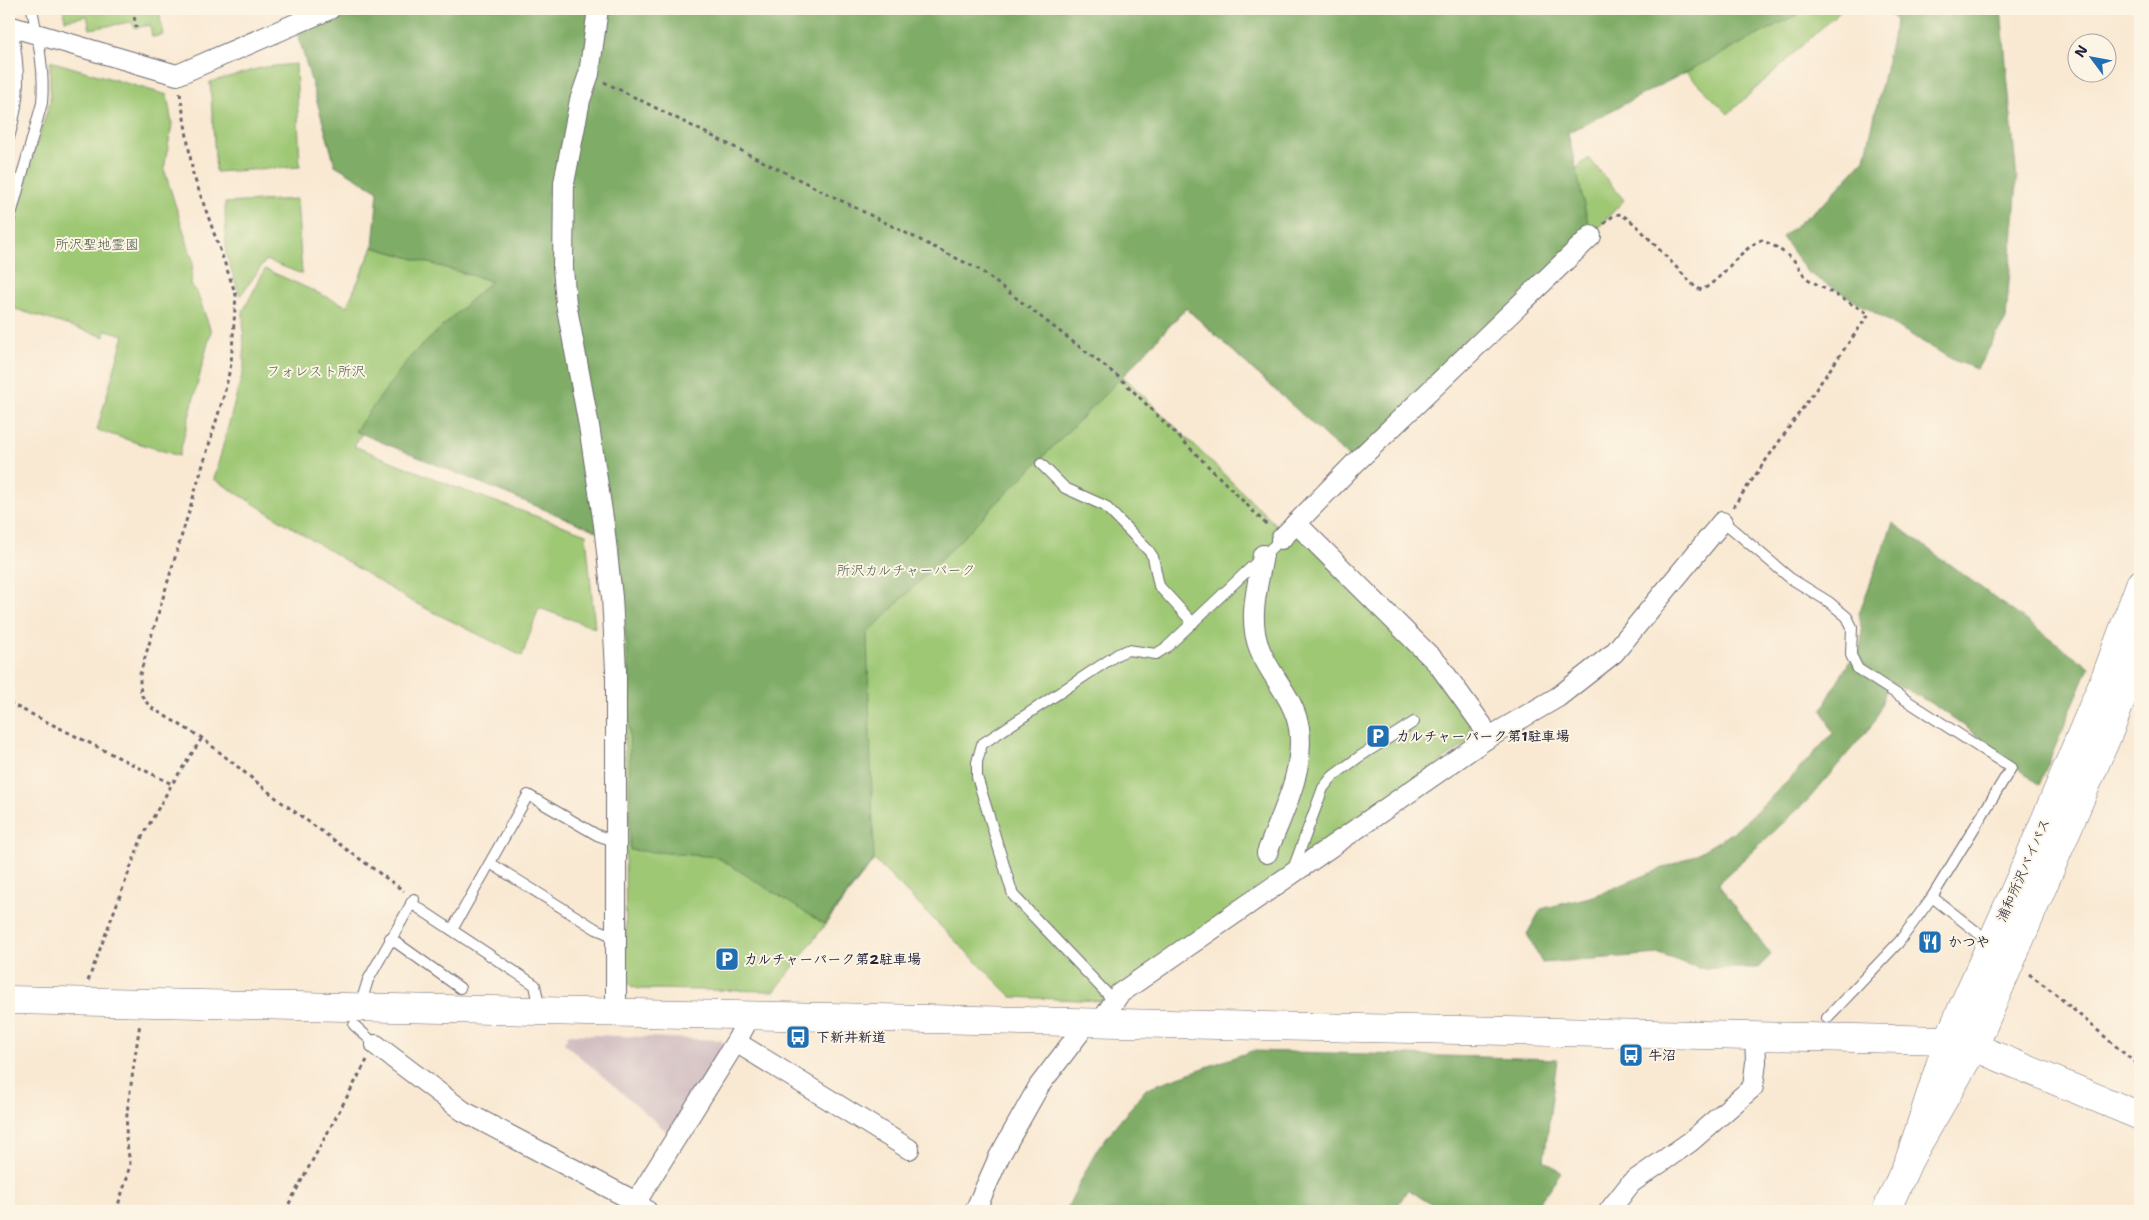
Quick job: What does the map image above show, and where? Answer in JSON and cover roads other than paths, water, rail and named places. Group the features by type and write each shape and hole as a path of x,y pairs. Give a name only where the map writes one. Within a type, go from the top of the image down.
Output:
{"main road":[{"name":"浦和所沢バイパス","path":"1886,1211 1961,1043 1991,943 2107,673 2140,584"},
{"name":"浦和所沢バイパス","path":"1961,1043 2012,961 2112,725 2140,650"},
{"path":"9,1000 143,1003 357,1016 540,1011 750,1016 1101,1015 1961,1043 2140,1116"}],"street":[{"path":"10,21 37,34 177,75 330,9"},
{"path":"598,9 589,74 580,100 564,183 563,268 566,303 604,525 612,597 616,670 614,842 616,1013"},
{"path":"1281,539 1590,236"},
{"path":"975,1211 999,1157 1038,1086 1119,994 1486,739 1558,697 1614,653 1722,522"},
{"path":"1296,523 1438,664 1482,725 1486,739"},
{"path":"1263,555 1254,609 1255,631 1262,654 1292,706 1298,727 1299,741 1297,774 1267,853"},
{"path":"376,1045 463,1111 642,1206 750,1016"},
{"path":"1609,1211 1631,1183 1690,1142 1753,1087 1756,1062 1755,1037"},
{"path":"736,1042 909,1149"}],"lane":[{"path":"9,222 42,103 44,84 32,9"},
{"path":"9,138 14,120 20,80 10,21"},
{"path":"1041,464 1065,488 1105,506 1149,552 1153,557 1159,586 1193,623"},
{"path":"1722,522 1790,578 1829,602 1847,618 1852,627 1850,655 1858,669 2011,768 1932,897 1899,942 1827,1018"},
{"path":"1101,1015 1014,895 976,777 977,762 982,744 1118,654 1128,650 1156,654 1167,647 1281,539"},
{"path":"1292,873 1323,788 1333,776 1414,722"},
{"path":"452,930 528,795 597,836 614,842"},
{"path":"490,863 596,929 615,937"},
{"path":"1932,897 1991,943"},
{"path":"376,1045 357,1016 368,980 390,938 413,901 452,930 535,985 540,1011"},
{"path":"390,938 460,988"}],"place":[{"name":"カルチャーパーク第1駐車場","path":"1378,736"},
{"name":"かつや","path":"1930,942"},
{"name":"カルチャーパーク第2駐車場","path":"727,959"},
{"name":"下新井新道","path":"798,1037"},
{"name":"牛沼","path":"1631,1055"}],"park label":[{"name":"所沢聖地霊園","path":"97,244"},
{"name":"フォレスト所沢","path":"316,371"},
{"name":"所沢カルチャーパーク","path":"906,570"}]}
